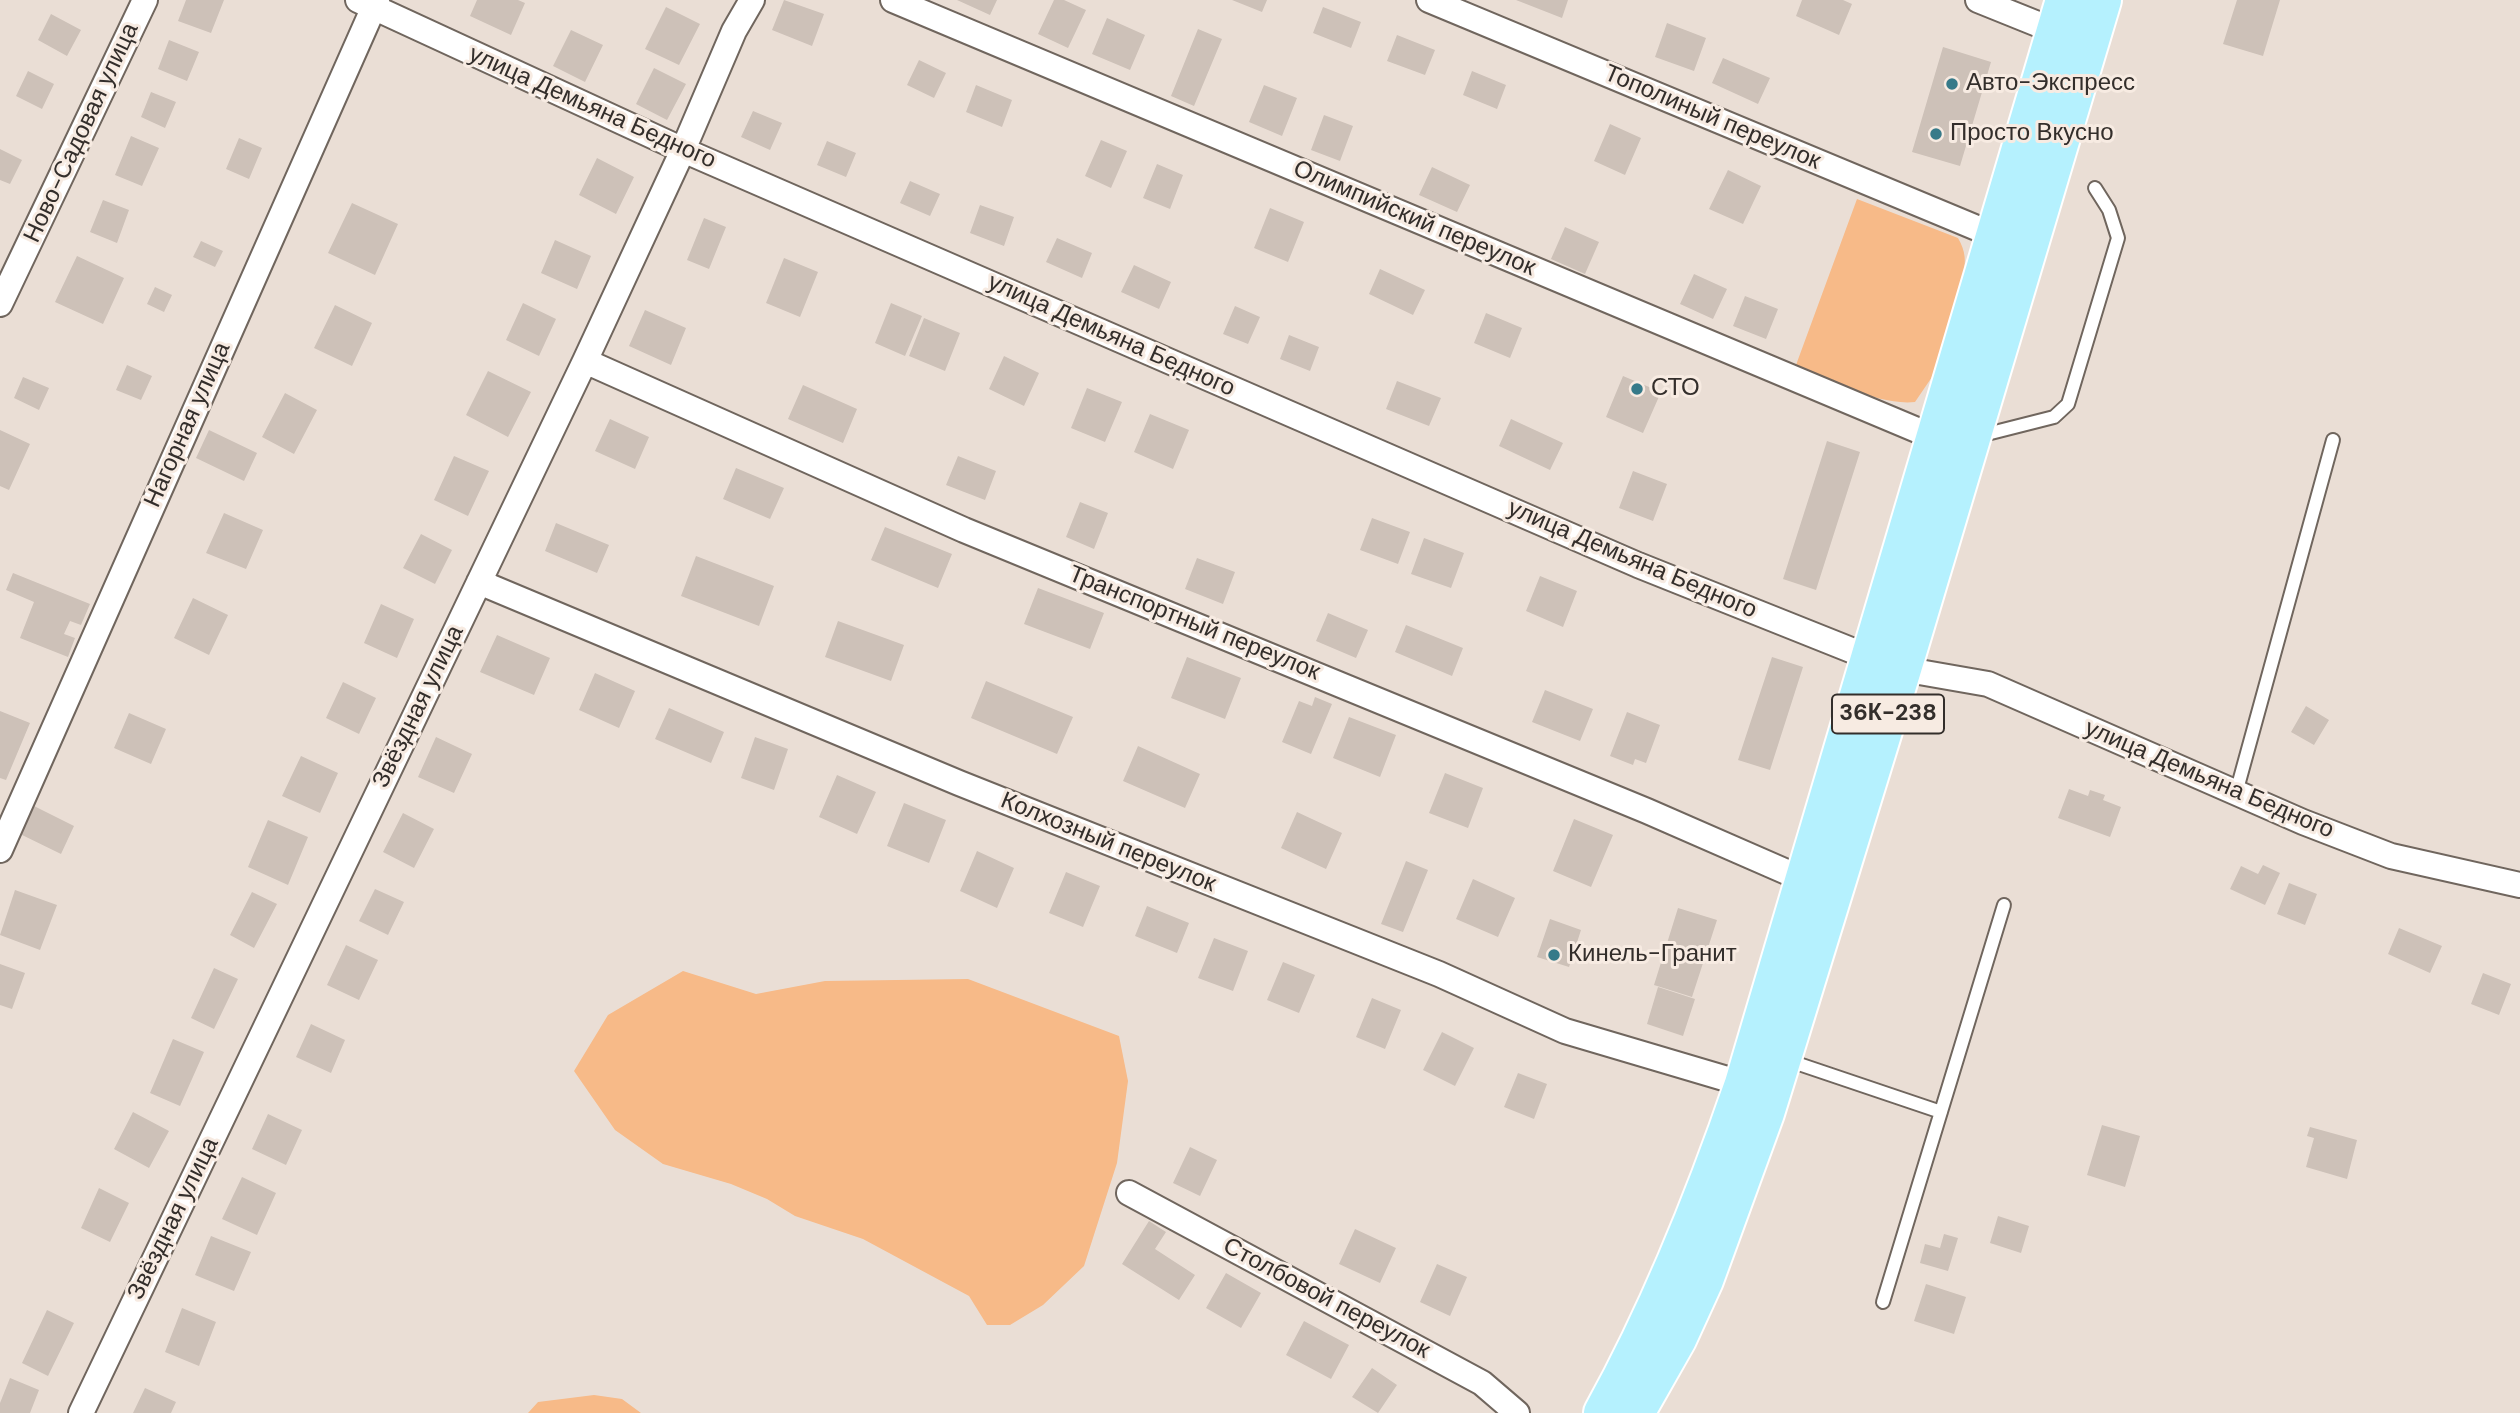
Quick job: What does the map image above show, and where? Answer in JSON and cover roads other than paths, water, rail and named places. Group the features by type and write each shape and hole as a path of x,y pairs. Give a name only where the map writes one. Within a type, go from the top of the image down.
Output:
{"main road":[{"name":"36К-238","path":"1635,1413 1677,1339 1704,1280 1783,1059 1886,663 1954,438 2102,0"},
{"path":"1954,438 1996,236 2060,16"},
{"path":"1603,1413 1669,1283 1711,1180 1744,1084 1805,880 1886,663"}],"street":[{"name":"Ново-Садовая улица","path":"0,304 145,0"},
{"name":"Звёздная улица","path":"81,1413 585,361 683,150 734,31 752,0"},
{"name":"Олимпийский переулок","path":"893,0 1954,438"},
{"name":"Тополиный переулок","path":"1429,0 1996,236"},
{"path":"1978,0 2060,16"},
{"name":"улица Демьяна Бедного","path":"369,3 683,150 1638,565 1886,663 1988,684 2302,822 2391,856 2520,885"},
{"name":"Нагорная улица","path":"0,850 369,3"},
{"name":"Транспортный переулок","path":"585,361 964,530 1634,805 1805,880"},
{"name":"Колхозный переулок","path":"479,582 959,783 1439,974 1565,1031 1744,1084"},
{"name":"Столбовой переулок","path":"1129,1193 1482,1383 1517,1413"}],"lane":[{"path":"1954,438 2054,417 2068,404 2118,238 2109,210 2095,188"},
{"path":"2236,793 2333,440"},
{"path":"1883,1302 2004,905"},
{"path":"1783,1059 1941,1112"}],"place":[{"name":"Авто-Экспресс","path":"1952,84"},
{"name":"Просто Вкусно","path":"1936,134"},
{"name":"СТО","path":"1637,389"},
{"name":"Кинель-Гранит","path":"1554,955"}]}
